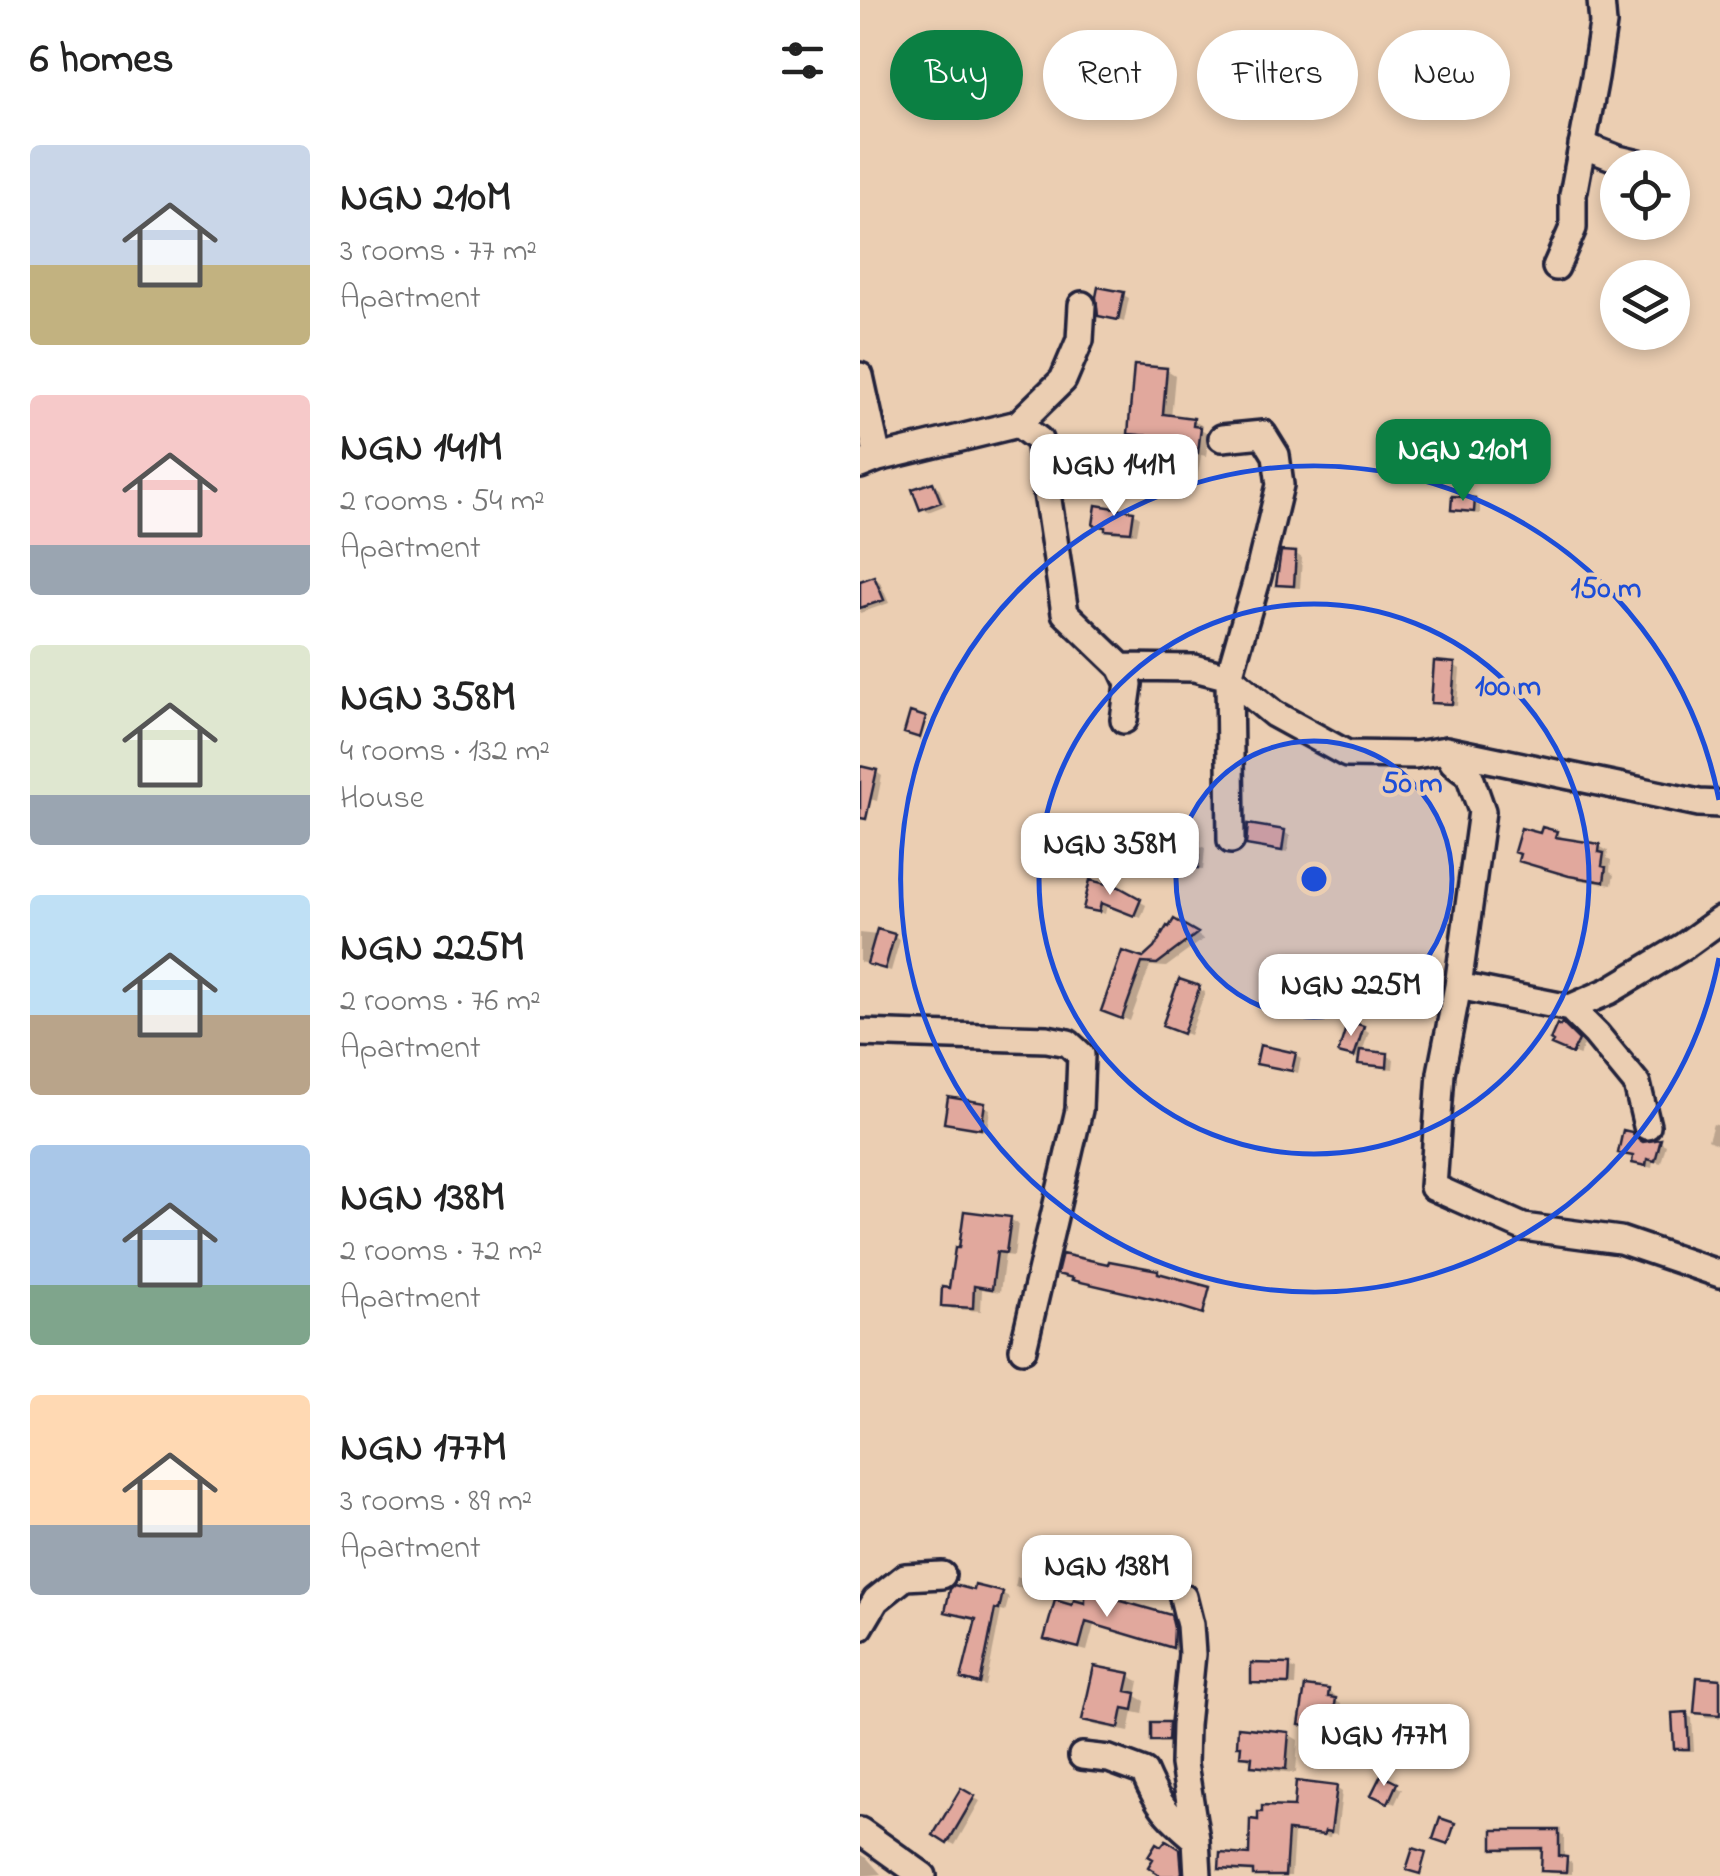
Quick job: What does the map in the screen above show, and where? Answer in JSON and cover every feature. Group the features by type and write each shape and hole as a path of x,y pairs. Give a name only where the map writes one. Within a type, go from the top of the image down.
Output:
{"street":[{"path":"1556,267 1573,228 1572,195 1602,24 1601,0"},
{"path":"1582,145 1600,152"},
{"path":"860,376 869,462 1018,424 1062,380 1080,340 1082,305"},
{"path":"1018,424 1039,440 1065,613 1121,667 1129,684 1124,720"},
{"path":"1222,438 1263,434 1276,456 1280,485 1229,678 1232,840"},
{"path":"1121,667 1194,668 1229,678 1274,714 1347,754 1415,755 1446,750 1699,804 1720,804"},
{"path":"1446,750 1468,774 1482,811 1458,986 1441,1073 1433,1186 1523,1227 1620,1240 1720,1274"},
{"path":"1570,1008 1609,991 1720,920"},
{"path":"1458,986 1570,1008 1637,1084 1647,1126"},
{"path":"860,1033 1047,1039 1068,1044 1081,1055 1079,1110 1023,1349"},
{"path":"860,1627 876,1600 906,1578 942,1575"},
{"path":"1183,1597 1192,1654 1184,1764 1198,1876"},
{"path":"1082,1756 1109,1759 1144,1772 1184,1764"},
{"path":"1144,1772 1157,1801 1196,1839"},
{"path":"860,1831 923,1876"}],"building":[{"path":"1098,287 1124,292 1118,320 1098,316"},
{"path":"1134,365 1167,368 1163,414 1194,418 1193,426 1201,427 1198,453 1193,452 1189,477 1164,473 1168,441 1163,441 1164,437 1128,434"},
{"path":"933,482 941,502 920,510 912,489"},
{"path":"1452,496 1475,498 1474,512 1451,510"},
{"path":"1096,505 1134,511 1131,532 1093,525"},
{"path":"1281,551 1296,552 1294,586 1276,585"},
{"path":"874,576 884,600 860,608 860,581"},
{"path":"1434,661 1455,663 1452,704 1431,703"},
{"path":"910,712 926,717 920,738 904,733"},
{"path":"860,766 877,770 866,819 860,818"},
{"path":"1248,824 1285,830 1282,851 1246,845"},
{"path":"1542,827 1557,831 1555,837 1600,844 1599,852 1604,853 1602,866 1606,867 1604,882 1518,861 1520,854 1514,852 1521,828 1540,833"},
{"path":"1172,840 1199,842 1198,868 1167,866"},
{"path":"1090,880 1119,887 1141,899 1134,916 1101,903 1099,912 1083,909"},
{"path":"1174,919 1198,933 1157,964 1142,963 1122,1019 1101,1011 1122,951 1143,958"},
{"path":"877,929 895,934 885,969 867,964"},
{"path":"1179,979 1200,986 1183,1034 1162,1026"},
{"path":"1348,1021 1364,1026 1354,1057 1338,1053"},
{"path":"1562,1023 1579,1040 1572,1054 1551,1045 1557,1024"},
{"path":"1260,1045 1296,1053 1292,1071 1256,1064"},
{"path":"1360,1050 1388,1053 1387,1067 1358,1064"},
{"path":"948,1097 985,1103 981,1129 944,1123"},
{"path":"1623,1130 1643,1142 1661,1139 1655,1161 1647,1159 1646,1166 1632,1163 1633,1156 1618,1153"},
{"path":"964,1211 1011,1217 1006,1253 997,1252 992,1289 974,1286 973,1308 941,1306 942,1287 949,1288 955,1248 959,1248"},
{"path":"1062,1254 1158,1270 1210,1287 1203,1314 1057,1274"},
{"path":"1085,1583 1100,1583 1100,1595 1171,1615 1173,1648 1086,1622 1079,1648 1044,1639 1055,1600 1072,1605 1074,1600 1085,1603"},
{"path":"954,1585 1003,1592 999,1610 995,1609 980,1684 961,1679 976,1619 945,1612"},
{"path":"1251,1663 1290,1664 1289,1684 1251,1683"},
{"path":"1094,1666 1130,1673 1126,1691 1136,1693 1133,1710 1123,1708 1119,1728 1082,1720"},
{"path":"1697,1677 1720,1679 1720,1715 1694,1713"},
{"path":"1305,1686 1329,1689 1328,1697 1336,1698 1333,1719 1325,1718 1323,1729 1299,1725"},
{"path":"1687,1712 1689,1749 1674,1749 1672,1713"},
{"path":"1151,1722 1169,1722 1168,1741 1151,1741"},
{"path":"1238,1727 1289,1732 1286,1769 1251,1766 1252,1757 1240,1756"},
{"path":"1381,1775 1397,1783 1388,1803 1371,1795"},
{"path":"1296,1781 1337,1786 1331,1832 1325,1831 1324,1835 1288,1831 1285,1876 1253,1876 1253,1871 1219,1869 1220,1853 1249,1855 1250,1819 1258,1820 1262,1806 1294,1807"},
{"path":"961,1788 975,1796 947,1844 933,1835"},
{"path":"1440,1818 1455,1823 1448,1844 1433,1839"},
{"path":"1493,1830 1559,1830 1559,1856 1567,1857 1566,1872 1541,1871 1542,1848 1493,1849"},
{"path":"1166,1840 1180,1849 1179,1876 1161,1876 1148,1867 1153,1859 1148,1856 1156,1843 1161,1846"},
{"path":"1413,1848 1426,1852 1420,1874 1406,1870"}]}
